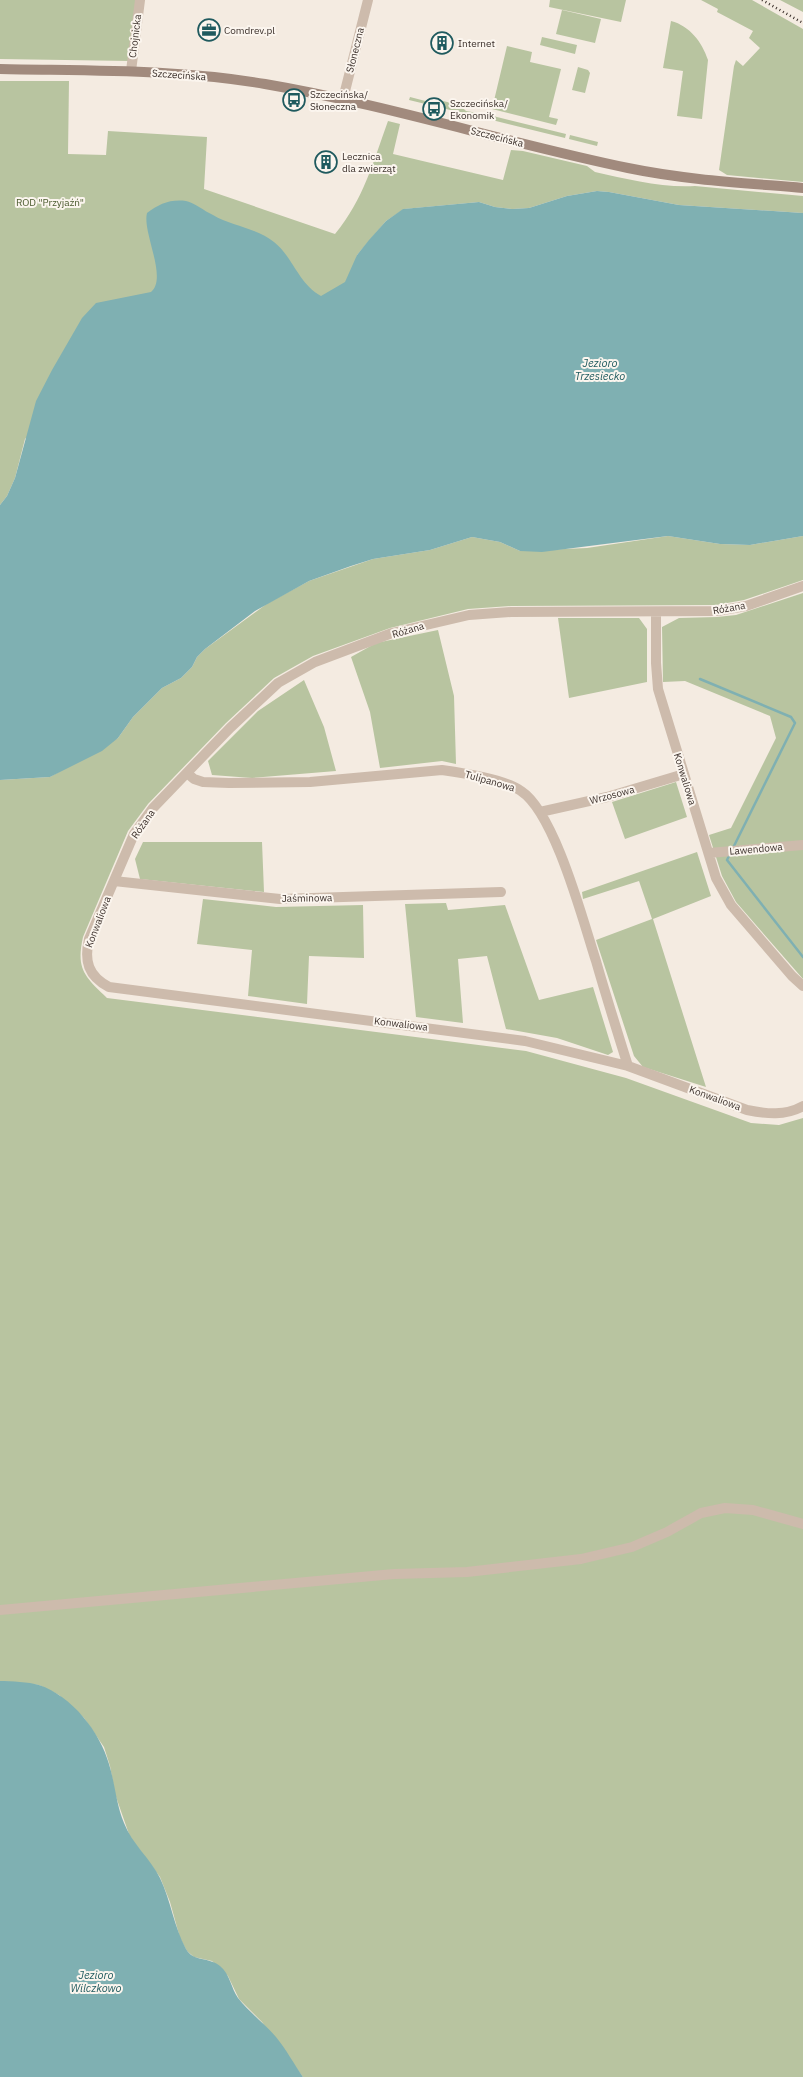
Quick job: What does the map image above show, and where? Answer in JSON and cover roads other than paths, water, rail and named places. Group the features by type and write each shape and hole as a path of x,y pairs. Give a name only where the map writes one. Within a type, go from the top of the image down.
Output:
{"street":[{"name":"Chojnicka","path":"131,72 140,0"},
{"name":"Słoneczna","path":"343,99 368,0"},
{"name":"Szczecińska","path":"0,69 131,72 239,80 343,99 645,171 693,178 803,188"},
{"name":"Różana","path":"114,881 134,834 153,808 230,728 278,683 315,662 392,634 458,617 482,614 726,610 746,606 803,586"},
{"name":"Konwaliowa","path":"656,612 656,662 658,689 716,878 731,905 792,976 803,986"},
{"name":"Tulipanowa","path":"187,774 194,779 203,782 229,784 310,782 442,770 458,772 510,785 522,791 532,800 548,826 571,883 628,1066"},
{"name":"Wrzosowa","path":"540,812 607,797 684,774"},
{"name":"Lawendowa","path":"709,853 803,845"},
{"name":"Konwaliowa","path":"114,881 89,939 86,953 89,969 100,982 109,987 517,1040 628,1066 747,1110 765,1114 784,1113 803,1106"},
{"name":"Jaśminowa","path":"114,881 280,899 501,892"},
{"path":"0,1610 394,1574 473,1572 581,1559 632,1547 667,1532 701,1513 725,1508 752,1510 803,1524"}],"water":[{"name":"Jezioro Trzesiecko","path":"597,191 679,205 803,213 803,536 750,545 720,544 668,536 542,552 520,551 500,542 472,537 430,550 373,559 309,581 255,611 205,649 197,657 192,667 181,678 162,688 133,717 118,738 102,751 50,777 0,780 0,505 7,496 15,478 36,401 82,318 96,303 151,292 156,285 156,266 146,221 147,213 165,203 186,201 193,203 220,219 260,233 281,248 301,277 313,291 321,296 345,282 357,255 386,221 403,209 479,202 495,207 512,209 529,208 567,196"},
{"name":"Jezioro Wilczkowo","path":"0,1681 30,1683 51,1690 63,1697 73,1706 92,1728 105,1752 113,1779 119,1808 127,1831 160,1878 178,1932 186,1949 193,1956 216,1963 223,1969 238,1998 276,2037 303,2077 0,2077"}],"waterway":[{"path":"700,679 791,717 795,723 733,848"},
{"path":"730,854 727,860 803,957"}],"railway":[{"path":"762,0 803,23"}],"place":[{"name":"Comdrev.pl","path":"209,30"},
{"name":"Internet","path":"442,43"},
{"name":"Szczecińska/ Słoneczna","path":"294,100"},
{"name":"Szczecińska/ Ekonomik","path":"434,109"},
{"name":"Lecznica dla zwierząt","path":"326,162"}],"park label":[{"name":"ROD \"Przyjaźń\"","path":"50,202"}]}
